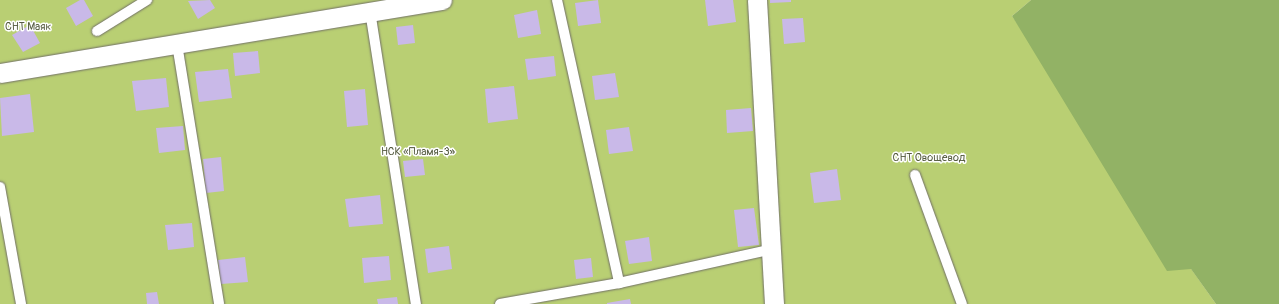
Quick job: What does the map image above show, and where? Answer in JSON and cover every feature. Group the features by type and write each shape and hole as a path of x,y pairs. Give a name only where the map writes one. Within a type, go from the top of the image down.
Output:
{"street":[{"path":"0,73 442,0"},
{"path":"757,0 774,304"}],"lane":[{"path":"97,30 147,0"},
{"path":"557,0 619,283"},
{"path":"370,11 416,304"},
{"path":"177,44 218,304"},
{"path":"915,175 962,304"},
{"path":"0,188 21,304"},
{"path":"500,304 619,283 772,249"}],"green space":[{"name":"НСК «Пламя-3»","path":"0,0 1031,0 1012,16 1216,304 0,304"},
{"path":"1031,0 1279,0 1279,304 1216,304 1191,269 1167,271 1012,16"}],"building":[{"path":"80,0 84,0 93,16 76,26 66,8"},
{"path":"210,0 215,8 198,19 188,1"},
{"path":"598,0 601,23 578,26 575,3"},
{"path":"705,0 733,0 736,22 708,26"},
{"path":"770,0 791,0 791,2 770,3"},
{"path":"537,10 541,34 518,38 514,15"},
{"path":"803,18 805,42 784,44 782,19"},
{"path":"30,25 40,43 23,52 12,35"},
{"path":"413,25 415,43 398,45 396,27"},
{"path":"258,51 260,73 235,76 233,53"},
{"path":"554,56 556,76 528,80 525,59"},
{"path":"228,69 232,98 199,102 195,72"},
{"path":"615,73 619,97 595,100 592,76"},
{"path":"166,78 169,107 136,111 132,81"},
{"path":"514,86 518,119 488,123 485,89"},
{"path":"365,89 368,125 347,127 344,91"},
{"path":"30,94 34,132 2,136 0,98"},
{"path":"751,108 753,131 727,133 726,110"},
{"path":"183,126 185,150 159,153 156,128"},
{"path":"629,127 633,151 609,154 606,130"},
{"path":"221,157 224,191 206,193 203,159"},
{"path":"423,159 425,175 405,177 403,161"},
{"path":"837,169 841,200 814,203 810,173"},
{"path":"380,195 383,224 349,227 345,199"},
{"path":"754,208 759,245 738,247 734,210"},
{"path":"192,223 194,247 168,250 165,225"},
{"path":"649,237 652,261 629,264 625,241"},
{"path":"449,246 452,269 428,273 425,249"},
{"path":"389,256 391,280 364,283 362,258"},
{"path":"245,257 248,282 221,284 218,260"},
{"path":"591,258 593,277 576,279 574,260"},
{"path":"157,292 159,304 147,304 146,293"},
{"path":"397,297 398,304 378,304 377,299"},
{"path":"630,299 631,304 607,304 607,303"}],"park label":[{"name":"СНТ Маяк","path":"28,27"},
{"name":"СНТ Овощевод","path":"929,158"}]}
